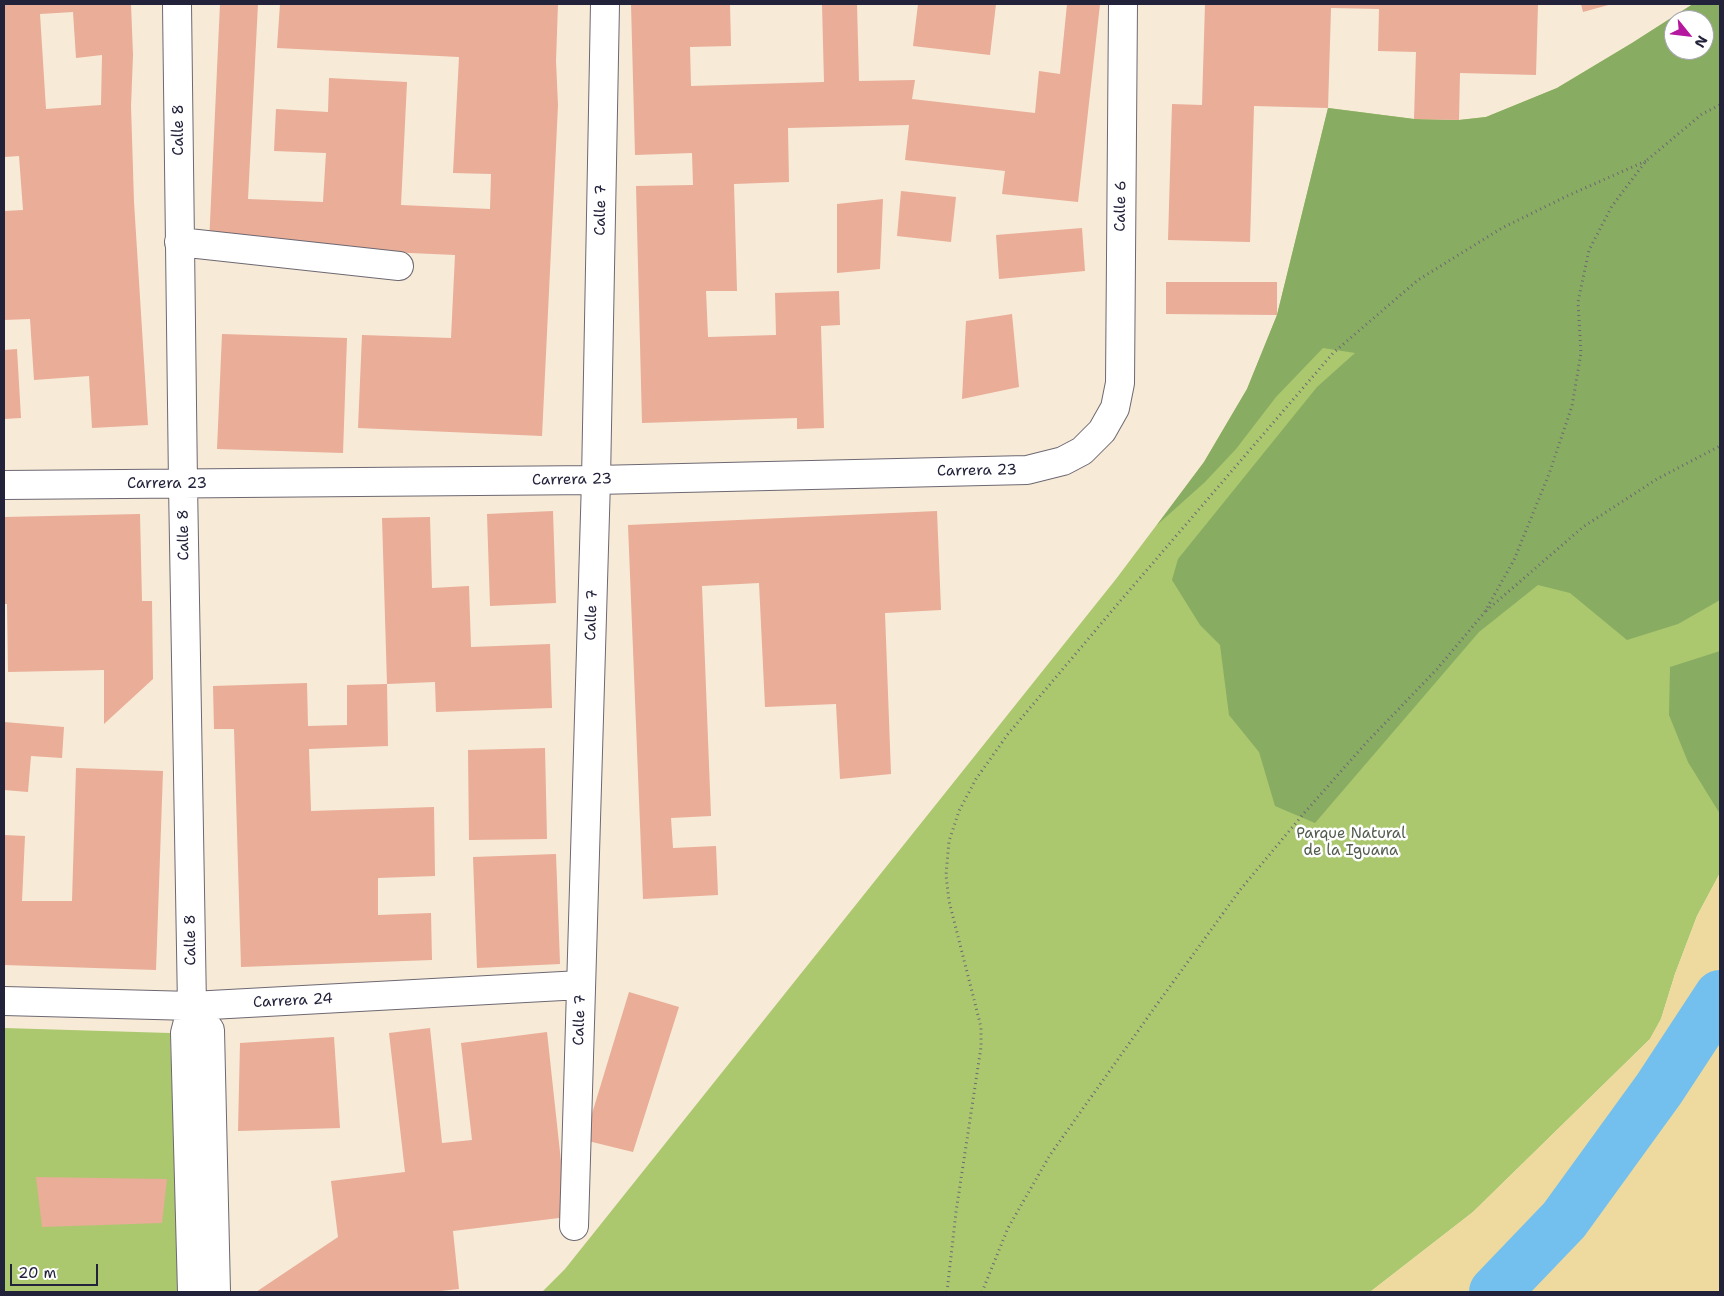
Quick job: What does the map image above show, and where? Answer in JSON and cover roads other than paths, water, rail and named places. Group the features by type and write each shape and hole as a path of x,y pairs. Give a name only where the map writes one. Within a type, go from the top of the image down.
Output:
{"street":[{"name":"Calle 8","path":"178,4 183,484 192,1006"},
{"name":"Calle 7","path":"574,1226 596,480 605,4"},
{"name":"Calle 6","path":"1115,408 1120,383 1123,4"},
{"path":"180,242 399,266"},
{"name":"Carrera 23","path":"4,485 596,480 1027,470 1063,461 1082,451 1102,430 1115,408"},
{"name":"Carrera 24","path":"4,1001 192,1006 581,985"},
{"path":"192,1006 210,1030 202,1215 192,1292"},
{"path":"202,1215 216,1292"}],"waterway":[{"path":"1495,1292 1564,1220 1659,1089 1720,996"}],"park label":[{"name":"Parque Natural de la Iguana","path":"1351,842"}]}
